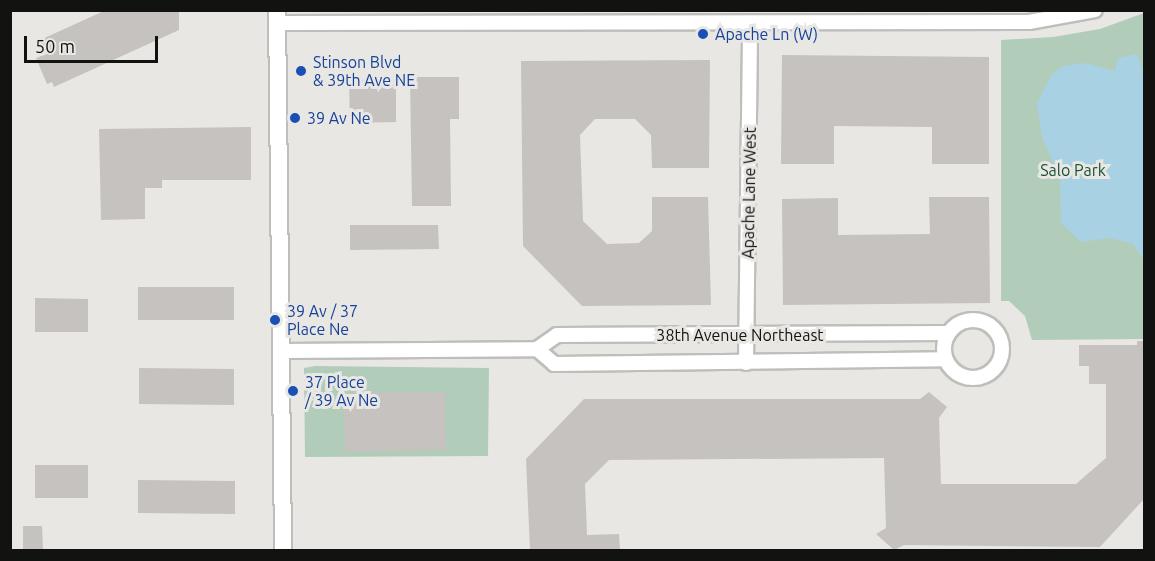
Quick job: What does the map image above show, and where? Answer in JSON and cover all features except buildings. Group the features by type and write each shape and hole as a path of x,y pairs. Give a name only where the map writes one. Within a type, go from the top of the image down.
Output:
{"street":[{"path":"283,550 277,16 750,22 1029,22 1095,10"},
{"name":"Apache Lane West","path":"746,363 750,22"},
{"name":"38th Avenue Northeast","path":"282,351 537,349 557,335 948,333 956,325 977,320 996,331 1002,349 994,369 974,378 963,376 945,359 554,364 537,349"},
{"path":"945,359 944,343 948,333"}],"green space":[{"name":"Salo Park","path":"1144,13 1144,339 1032,340 1025,316 1009,301 1001,301 1001,40 1053,37 1100,29"},
{"path":"315,366 489,368 488,456 305,457 304,368"}],"water":[{"path":"1137,54 1144,73 1144,260 1133,244 1110,238 1081,242 1061,223 1060,177 1042,137 1037,103 1052,74 1063,66 1086,63 1115,71 1118,58"}],"place":[{"name":"Apache Ln (W)","path":"703,34"},
{"name":"Stinson Blvd & 39th Ave NE","path":"301,71"},
{"name":"39 Av Ne","path":"295,118"},
{"name":"39 Av / 37 Place Ne","path":"275,320"},
{"name":"37 Place / 39 Av Ne","path":"293,391"}]}
